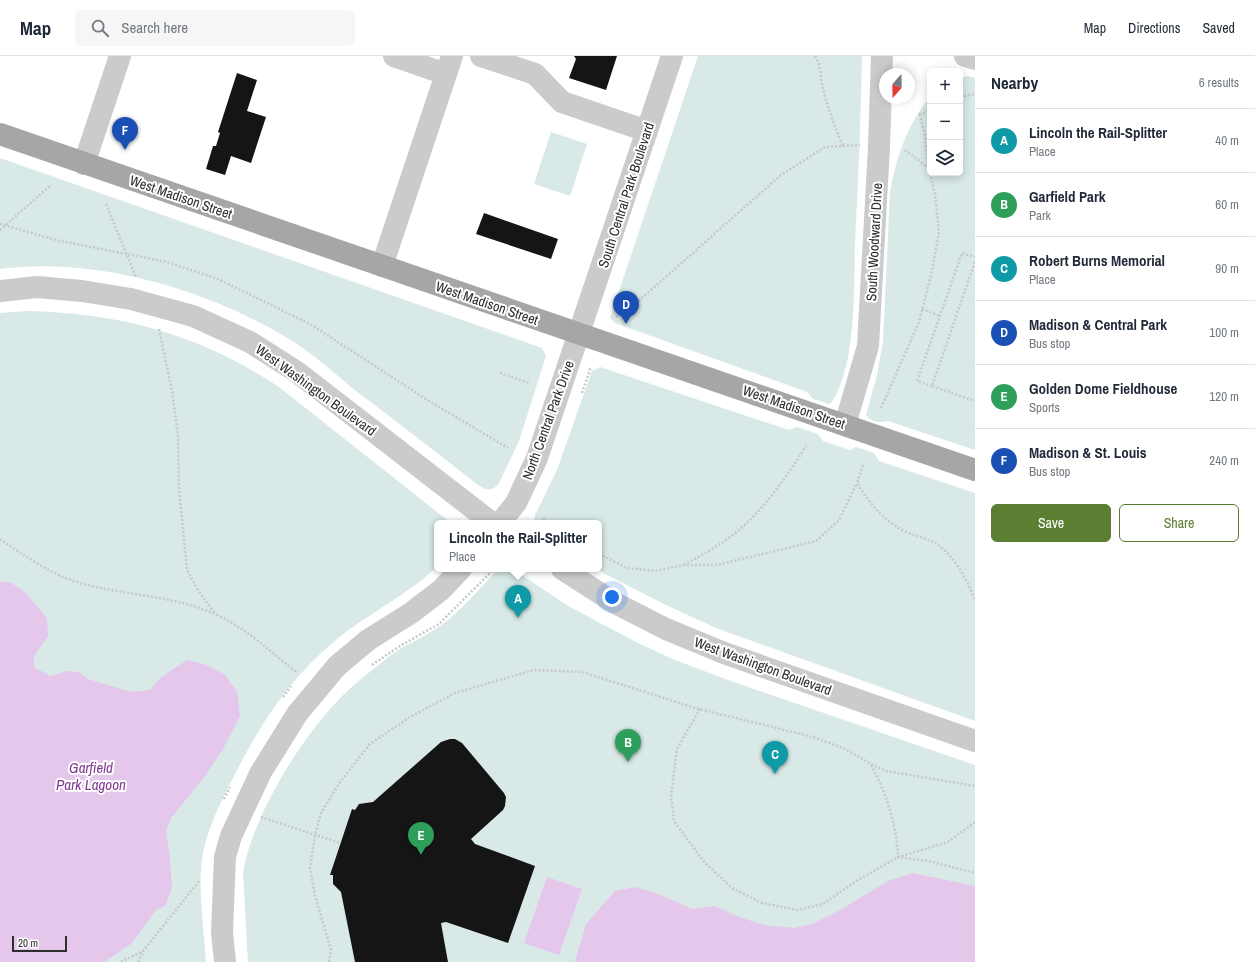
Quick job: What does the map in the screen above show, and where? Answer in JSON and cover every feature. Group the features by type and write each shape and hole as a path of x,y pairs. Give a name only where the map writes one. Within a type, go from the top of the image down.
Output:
{"main road":[{"name":"West Madison Street","path":"0,134 975,470"}],"street":[{"path":"84,164 120,56"},
{"path":"382,266 449,65 394,56"},
{"path":"481,56 535,74 562,102 647,131"},
{"name":"South Central Park Boulevard","path":"580,334 672,56"},
{"name":"South Woodward Drive","path":"845,425 868,346 879,147 882,56"},
{"path":"965,56 975,59"},
{"name":"West Washington Boulevard","path":"0,291 37,287 82,291 131,299 193,316 250,342 297,372 488,520"},
{"name":"North Central Park Drive","path":"502,520 516,503 537,458 580,334"},
{"path":"225,962 222,932 225,858 231,836 265,765 297,714 337,666 368,640 411,613 441,590 458,572"},
{"name":"West Washington Boulevard","path":"567,572 615,602 666,629 724,653 975,741"}],"path":[{"path":"814,56 820,67 822,87 832,120 844,146"},
{"path":"963,96 975,94"},
{"path":"920,111 927,159"},
{"path":"920,116 927,112"},
{"path":"616,317 633,306 781,175 825,147 860,145"},
{"path":"905,150 927,166"},
{"path":"881,408 919,322 931,275 939,232 935,194 930,176"},
{"path":"0,230 51,185"},
{"path":"106,204 136,277"},
{"path":"0,224 56,240 167,262 218,279 310,324 429,401 508,448"},
{"path":"975,257 962,252 917,381 975,401"},
{"path":"932,386 975,262"},
{"path":"922,310 940,316"},
{"path":"159,329 172,391 178,436 179,488 187,570 198,590 215,614"},
{"path":"500,373 530,383"},
{"path":"684,565 734,534 755,515 787,476 806,446"},
{"path":"602,556 627,568 656,571 684,565 716,565 816,540 839,520 857,483 863,465"},
{"path":"857,483 870,503 891,522 906,532 936,544 953,558 975,600"},
{"path":"0,539 35,561 73,581 164,600 215,614 237,625 296,672"},
{"path":"369,667 400,646 439,624 491,572"},
{"path":"329,962 331,950 315,896 310,868 315,835 321,813 340,782 370,744 410,717 455,693 534,670 582,672 700,709 812,737 845,749 886,771 975,786"},
{"path":"700,709 677,748 671,796 674,821 705,862 732,888 762,903 797,910 823,904 858,880 898,857 948,842 975,822"},
{"path":"871,764 890,812 898,842 898,857"},
{"path":"256,820 261,810"},
{"path":"260,817 340,843"},
{"path":"898,857 929,861 975,873"},
{"path":"138,962 143,950 200,880"},
{"path":"121,962 143,950"}],"shaded area":[{"path":"698,56 862,56 852,328 848,357 843,375 838,390 829,404 813,399 807,392 615,323 610,318"},
{"path":"968,76 975,78 975,450 888,421 873,421 866,415 877,375 883,341 890,193 899,155 909,130 927,101 927,176 963,176 963,77"},
{"path":"551,132 587,144 570,196 534,184"},
{"path":"0,158 542,348 546,356 519,441 498,485 493,489 488,490 478,485 356,391 302,347 262,324 227,307 191,293 114,273 76,268 37,266 0,269"},
{"path":"27,311 95,316 159,330 220,353 279,387 447,520 434,520 434,570 413,586 349,630 320,654 290,686 254,739 228,787 215,815 205,843 201,866 201,893 206,962 0,962 0,313"},
{"path":"600,367 789,430 797,427 818,434 823,441 850,450 856,447 874,453 879,461 975,493 975,721 716,628 605,574 602,572 602,520 534,520 535,515 557,470 592,371"},
{"path":"495,572 517,572 568,606 638,643 675,660 728,680 975,765 975,962 248,962 243,873 249,848 259,822 287,767 323,717 342,696 395,652 444,623 468,601"}],"water":[{"name":"Garfield Park Lagoon","path":"0,582 10,582 25,592 47,618 48,636 34,656 34,667 50,676 67,671 79,672 88,679 131,692 150,690 160,678 187,660 207,665 225,675 237,692 240,716 223,749 205,776 171,818 166,831 172,888 165,906 156,910 131,944 104,962 0,962"},
{"path":"913,873 975,886 975,962 575,962 586,924 615,891 635,887 656,893 692,909 715,906 739,917 764,925 794,928 812,924 835,913 888,881"},
{"path":"547,877 582,889 559,955 524,943"}],"building":[{"path":"574,56 617,56 606,90 569,78 576,59"},
{"path":"237,73 257,80 247,111 266,117 251,163 231,156 225,175 206,169 213,146 216,146 220,133 218,132"},
{"path":"484,213 558,239 551,259 476,234"},
{"path":"455,739 462,743 506,797 503,810 471,839 475,844 535,866 508,943 446,922 441,923 448,962 355,962 341,892 333,884 333,875 330,875 352,809 355,810 359,804 373,802 441,742"}],"place":[{"name":"Madison & St. Louis","path":"125,150"},
{"name":"Madison & Central Park","path":"626,324"},
{"name":"Lincoln the Rail-Splitter","path":"518,618"},
{"name":"Garfield Park","path":"628,762"},
{"name":"Robert Burns Memorial","path":"775,774"},
{"name":"Golden Dome Fieldhouse","path":"421,855"}]}
